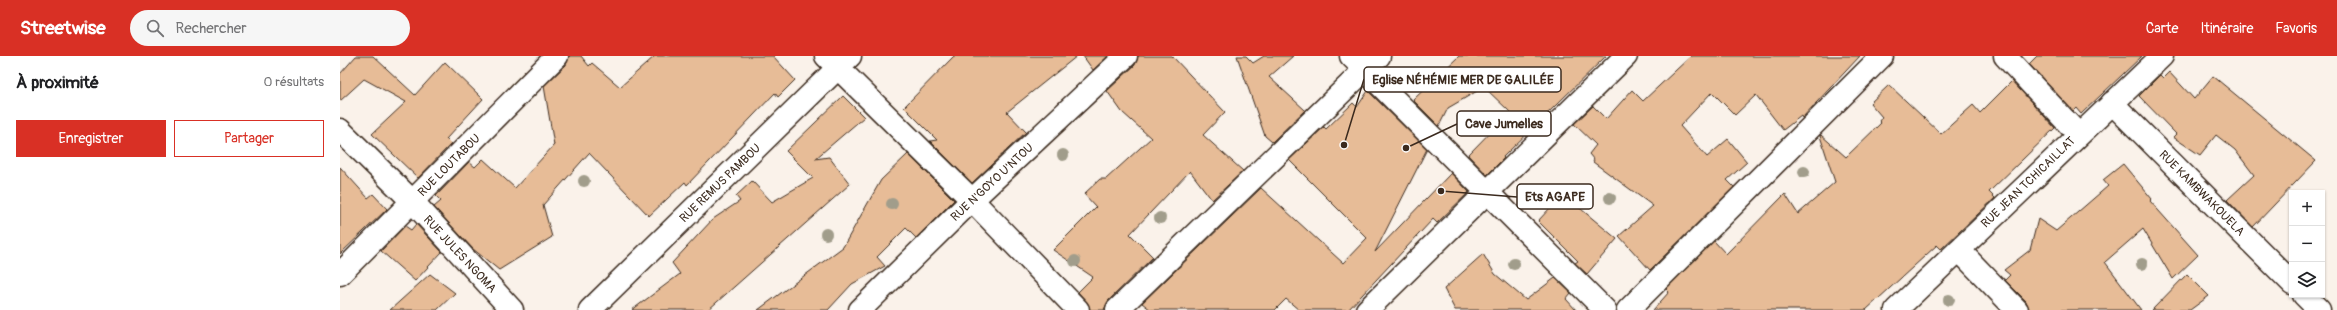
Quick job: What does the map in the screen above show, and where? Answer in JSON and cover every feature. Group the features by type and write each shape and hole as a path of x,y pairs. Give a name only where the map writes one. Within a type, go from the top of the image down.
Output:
{"street":[{"name":"RUE LOUTABOU","path":"340,274 557,56"},
{"name":"RUE N'GOYO U'NTOU","path":"860,310 972,200 1126,56"},
{"path":"1367,310 1626,56"},
{"path":"1628,310 1882,56"},
{"path":"2005,56 2078,134"},
{"name":"RUE JEAN TCHICAILLAT","path":"1896,310 2078,134 2162,56"},
{"path":"838,60 1078,310"},
{"name":"RUE REMUS PAMBOU","path":"590,310 838,60"},
{"path":"1117,310 1365,61 1487,192 1605,310"},
{"name":"RUE KAMBWAKOUELA","path":"2112,103 2289,280"},
{"name":"RUE JULES NGOMA","path":"340,130 413,202 512,310"},
{"path":"1959,250 2017,310"},
{"path":"2307,298 2320,310"}],"building":[{"path":"356,56 373,56 415,95 445,62 483,99 446,139 451,144 418,178 372,134 406,102 364,79 340,101 340,74"},
{"path":"569,56 581,56 589,66 592,63 620,87 655,56 773,56 795,80 778,97 775,93 687,185 685,182 649,216 589,153 543,205 552,237 499,270 473,249 434,207 441,201 436,196 469,162 475,167 483,159 515,188 554,145 544,86 566,65"},
{"path":"954,56 1077,56 1007,112 1026,132 972,183 930,141 937,140 904,107"},
{"path":"1083,56 1108,56 1093,70"},
{"path":"1138,56 1172,56 1225,112 1203,135 1243,171 1212,200 1190,171 1130,234 1153,257 1108,301 1104,310 1090,310 1087,302 1078,292 1093,277 1053,250 1096,207 1084,194 1100,179 1106,179 1151,138 1122,112 1107,91 1135,65"},
{"path":"1237,56 1246,56 1253,63 1264,56 1293,56 1269,77 1305,110 1272,142 1265,136"},
{"path":"1459,56 1606,56 1503,157 1504,158 1487,175 1468,155 1510,112 1484,87 1448,108 1439,126 1413,100"},
{"path":"1691,56 1860,56 1802,118 1801,116 1783,130 1756,95 1735,115 1712,92 1680,126 1707,157 1728,139 1747,162 1727,180 1734,187 1650,270 1619,236 1653,206 1593,162 1594,160 1589,154 1596,145 1574,124 1593,106 1606,119 1632,90 1643,101"},
{"path":"2037,56 2142,56 2081,114 2076,108 2073,111 2029,64"},
{"path":"2169,72 2194,99 2213,76 2316,161 2253,227 2227,200 2254,175 2235,150 2216,135 2200,155 2173,137 2176,134 2139,96 2160,75 2163,78"},
{"path":"2012,81 2055,128 1989,192 1995,198 1941,249 1937,245 1866,310 1653,310 1669,292 1666,289 1714,241 1726,254 1785,194 1798,214 1835,182 1820,136 1821,135 1846,157 1881,123 1879,121 1882,117 1870,103 1889,85 1941,134 1973,105 1980,113"},
{"path":"1368,91 1427,149 1375,252 1451,173 1469,192 1437,223 1433,219 1348,310 1299,310 1286,299 1275,310 1151,310 1142,303 1261,188 1343,263 1367,238 1289,160 1324,127 1326,129 1353,103 1357,107"},
{"path":"843,96 864,117 815,159 829,157 850,184 708,310 632,310 680,274 672,263 713,219 740,201 736,196 752,181 772,202 813,178 786,151"},
{"path":"908,154 954,200 916,238 906,228 877,257 885,266 852,284 828,310 758,310 843,247 881,180"},
{"path":"2123,164 2152,199 2150,201 2198,255 2173,279 2143,229 2105,262 2141,310 2029,310 2026,301 2005,280 2010,275 2004,270 2030,250 2038,219 2056,231 2108,186 2103,180"},
{"path":"340,167 368,198 373,194 387,209 340,254"},
{"path":"1563,194 1617,239 1587,274 1575,263 1578,261 1538,221"},
{"path":"416,224 442,252 415,281 381,251 405,226 411,230"},
{"path":"1483,254 1495,274 1526,300 1555,278 1571,293 1566,299 1576,310 1455,310 1444,289"},
{"path":"430,274 455,293 437,310 390,310"},
{"path":"2187,274 2209,296 2190,310 2152,310"}],"place":[{"name":"Eglise NÉHÉMIE MER DE GALILÉE","path":"1344,145"},
{"name":"Cave Jumelles","path":"1406,148"},
{"name":"Ets AGAPE","path":"1441,191"}]}
